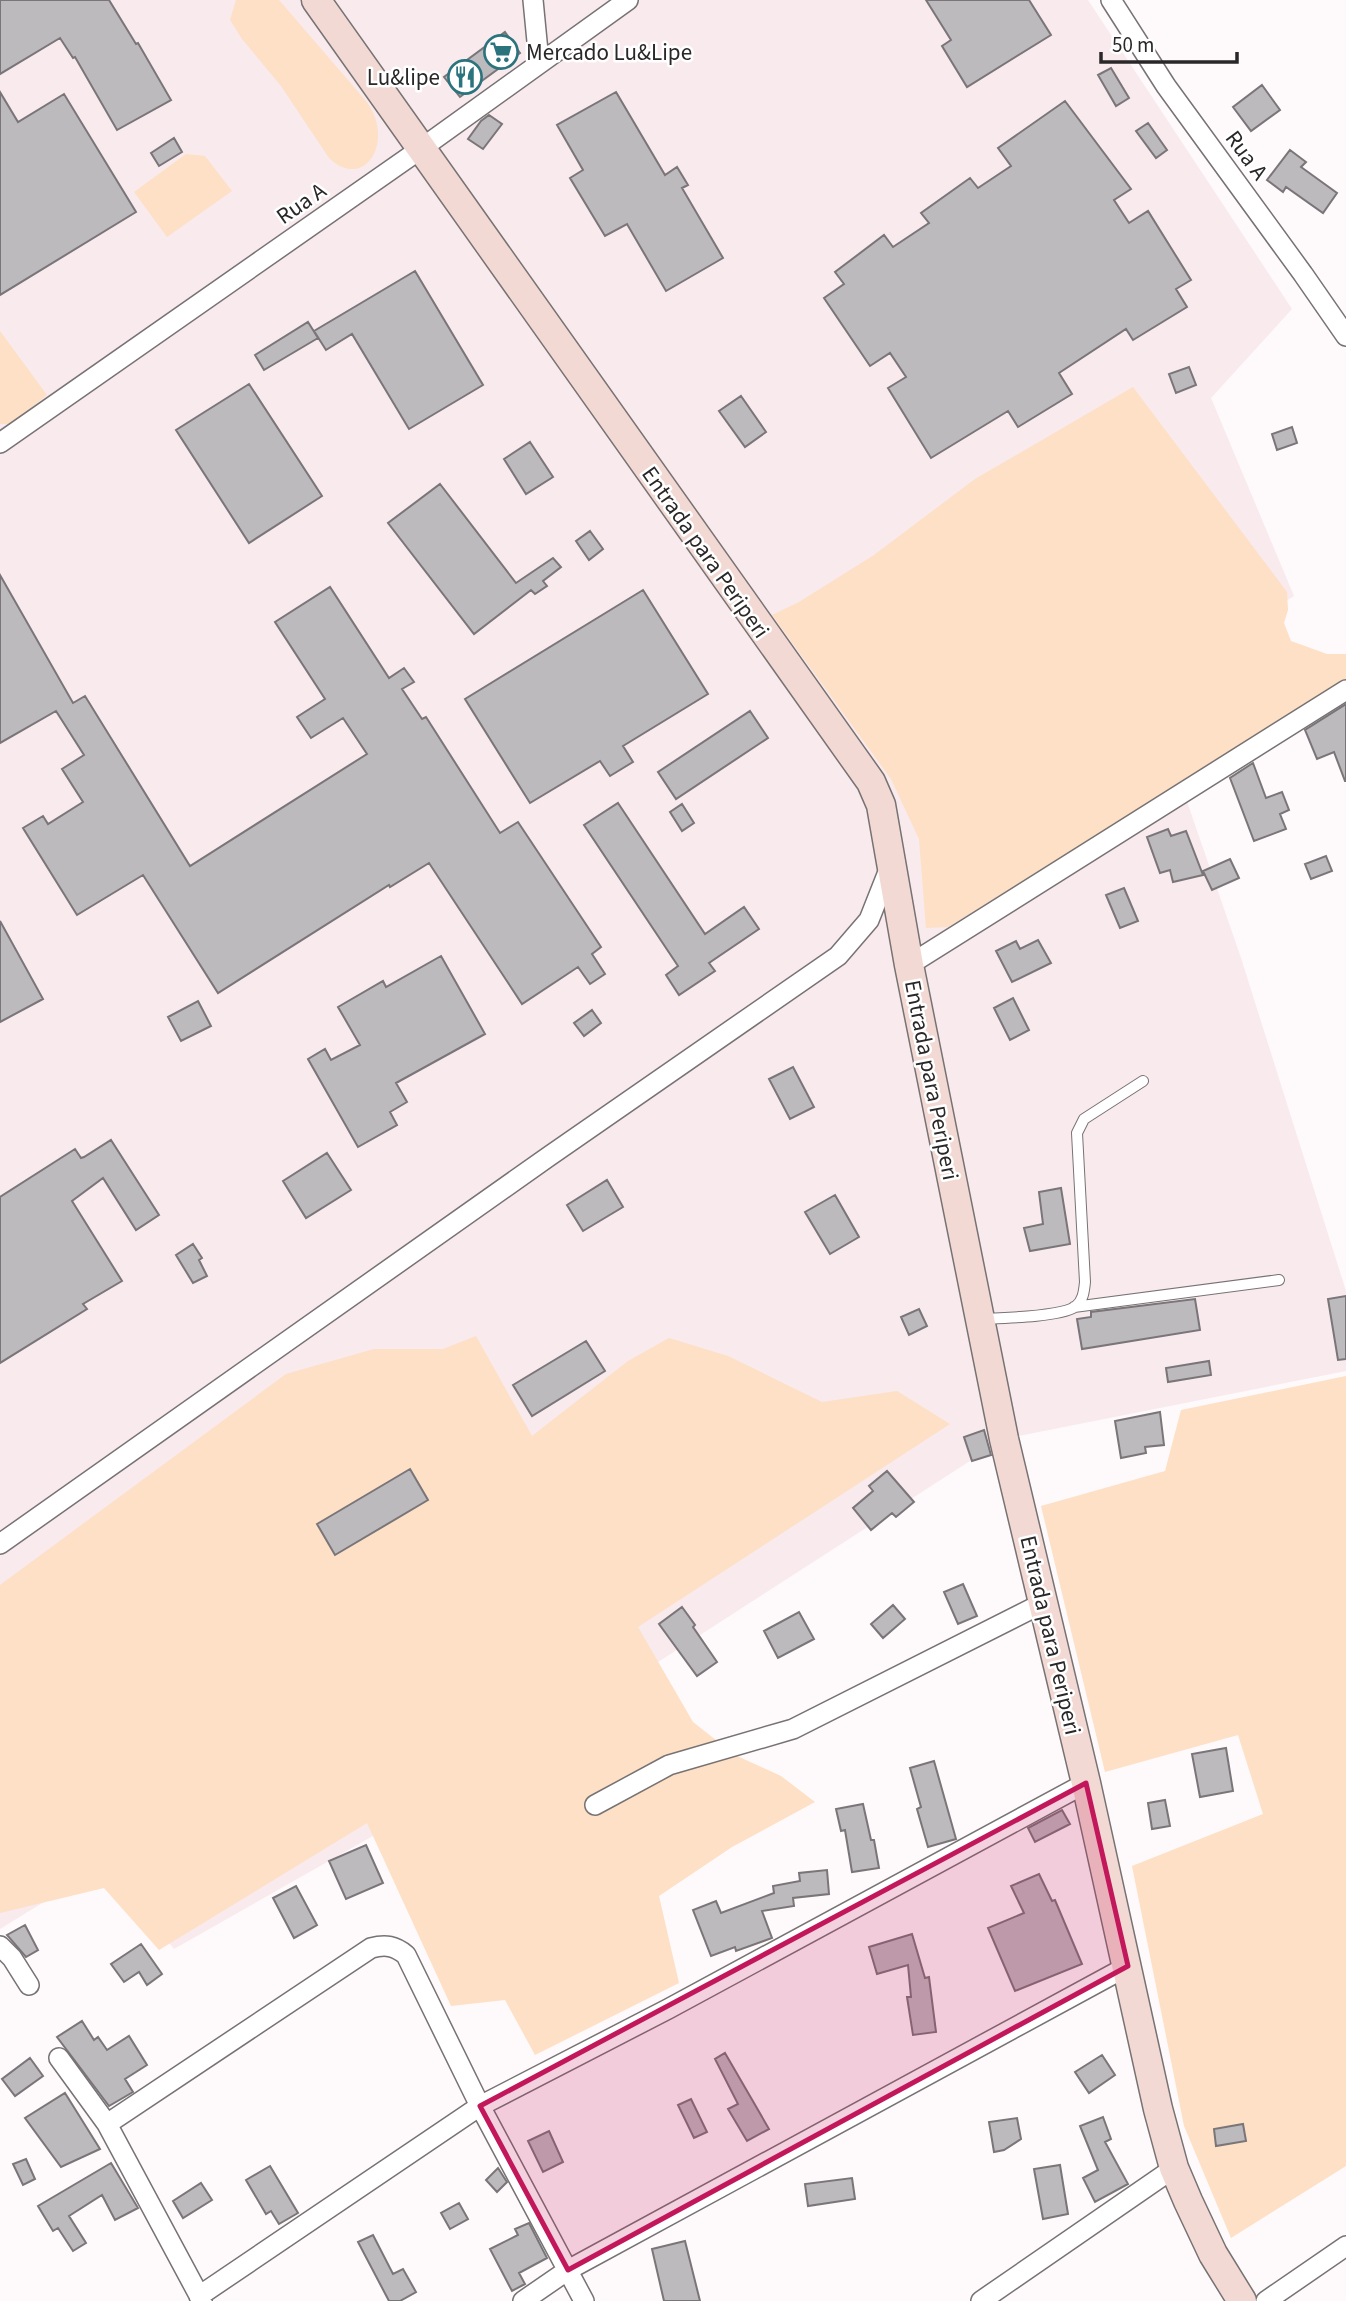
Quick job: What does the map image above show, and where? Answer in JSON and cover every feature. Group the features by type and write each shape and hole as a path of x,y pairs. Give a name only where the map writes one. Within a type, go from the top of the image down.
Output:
{"main road":[{"name":"Entrada para Periperi","path":"316,0 871,782 881,805 909,965 1004,1439 1086,1783 1158,2109 1174,2168 1213,2254 1242,2301"}],"street":[{"path":"533,0 539,62"},
{"name":"Rua A","path":"0,443 422,148 628,0"},
{"name":"Rua A","path":"1111,0 1166,86 1346,336"},
{"path":"909,965 1346,690"},
{"path":"0,1544 838,956 869,920 892,863"},
{"path":"595,1805 669,1765 793,1729 1043,1603"},
{"path":"59,2058 107,2124 200,2298 480,2106 680,2003 1086,1783"},
{"path":"0,1946 12,1958 29,1986"},
{"path":"107,2124 371,1948 398,1948 406,1955 480,2106 584,2301"},
{"path":"523,2301 568,2270 1128,1966"},
{"path":"981,2301 1174,2168"},
{"path":"1266,2301 1346,2246"}],"lane":[{"path":"1074,1307 1084,1297 1086,1282 1077,1133 1084,1119 1143,1082"},
{"path":"980,1320 1053,1313 1074,1307 1279,1280"}],"highlighted area":[{"path":"1086,1783 1128,1966 568,2270 480,2106"}],"shaded area":[{"path":"0,0 1088,0 1292,309 1211,398 1294,596 1259,617 1184,793 1241,958 1346,1291 1346,1371 1004,1439 503,1762 174,1949 107,1863 0,1929"},
{"path":"236,0 279,0 366,101 378,131 377,145 372,157 364,165 354,169 342,167 329,158 281,86 242,39 230,20"},
{"path":"186,154 205,156 232,191 167,237 134,192"},
{"path":"0,331 47,395 11,424 0,424"},
{"path":"1133,387 1287,592 1288,610 1284,623 1291,641 1327,654 1346,654 1346,683 948,927 926,928 919,839 891,779 772,615 799,602 874,555 975,479"},
{"path":"476,1336 532,1436 628,1361 669,1338 728,1356 822,1402 897,1391 950,1424 638,1627 693,1722 735,1755 781,1776 815,1802 732,1847 659,1896 679,1983 535,2055 505,2000 451,2006 367,1823 159,1950 104,1888 0,1913 0,1585 286,1374 374,1349 443,1349"},
{"path":"1346,1376 1346,2166 1231,2238 1184,2126 1132,1866 1263,1814 1238,1735 1105,1772 1041,1506 1165,1471 1181,1410"}],"building":[{"path":"0,0 109,0 171,100 117,130 75,57 73,58 60,38 0,74"},
{"path":"926,0 1029,0 1051,35 967,87 942,46 951,40"},
{"path":"505,32 520,53 460,97 444,77"},
{"path":"1111,68 1129,98 1116,106 1098,75"},
{"path":"1262,85 1280,110 1251,131 1233,107"},
{"path":"0,92 18,122 64,94 136,212 0,295"},
{"path":"616,92 665,175 677,167 688,185 682,188 723,258 666,291 627,224 605,236 570,178 583,170 557,125"},
{"path":"1065,101 1131,189 1114,200 1129,223 1148,211 1191,280 1176,289 1187,307 1133,340 1126,329 1059,373 1072,394 1018,427 1008,411 931,458 888,388 906,377 890,353 870,366 824,298 844,284 835,272 884,235 893,247 929,223 921,213 970,178 978,188 1011,166 998,148"},
{"path":"489,115 502,124 483,149 468,139"},
{"path":"1148,123 1167,150 1156,158 1136,131"},
{"path":"174,138 182,152 159,166 151,153"},
{"path":"1290,150 1306,162 1301,167 1337,193 1323,213 1286,187 1283,192 1267,180"},
{"path":"415,271 483,385 409,429 352,334 326,350 314,331"},
{"path":"308,322 318,338 264,370 255,355"},
{"path":"1189,367 1196,385 1176,393 1169,374"},
{"path":"249,384 322,496 249,543 176,430"},
{"path":"741,396 766,432 745,447 719,411"},
{"path":"1292,427 1297,443 1277,450 1272,434"},
{"path":"530,442 553,477 526,494 504,459"},
{"path":"440,484 516,583 553,558 561,567 543,581 547,586 535,594 531,590 474,634 388,523"},
{"path":"590,531 603,549 589,560 576,541"},
{"path":"0,575 73,703 85,696 190,866 367,754 343,718 311,738 297,717 325,699 275,622 330,587 389,678 404,668 414,682 402,689 422,719 426,717 500,833 518,822 601,947 592,954 605,974 590,984 578,967 522,1004 429,863 390,887 389,885 218,993 143,875 77,915 23,828 43,816 48,824 83,802 62,769 84,755 56,711 0,743"},
{"path":"643,590 708,694 623,746 633,762 610,776 600,761 530,803 465,699"},
{"path":"1346,704 1345,781 1334,752 1317,759 1305,730"},
{"path":"750,711 768,738 676,799 658,772"},
{"path":"1253,763 1266,798 1282,792 1289,810 1280,814 1286,829 1254,841 1230,778"},
{"path":"618,803 705,934 744,907 759,929 709,963 715,971 679,995 666,975 678,966 584,825"},
{"path":"682,804 694,823 682,831 670,812"},
{"path":"1168,829 1171,836 1186,831 1203,875 1173,882 1170,870 1160,873 1147,837"},
{"path":"1326,856 1332,871 1311,879 1305,864"},
{"path":"1230,859 1239,878 1212,890 1203,871"},
{"path":"1124,888 1138,921 1120,928 1106,895"},
{"path":"0,921 43,999 0,1022"},
{"path":"1038,940 1051,963 1012,982 996,951 1016,941 1020,949"},
{"path":"441,956 485,1034 396,1083 407,1102 390,1112 397,1125 358,1147 308,1059 325,1049 331,1060 360,1045 338,1007 383,981 386,987"},
{"path":"1013,998 1029,1030 1010,1040 994,1008"},
{"path":"198,1001 211,1026 181,1041 168,1017"},
{"path":"592,1010 601,1023 584,1036 574,1023"},
{"path":"793,1067 814,1107 790,1119 769,1079"},
{"path":"111,1140 159,1215 136,1230 103,1178 72,1201 122,1281 83,1304 87,1309 0,1363 0,1197 75,1149 81,1158"},
{"path":"327,1153 351,1190 306,1218 283,1181"},
{"path":"607,1180 623,1207 583,1231 567,1205"},
{"path":"1061,1188 1070,1244 1030,1251 1024,1228 1043,1224 1039,1192"},
{"path":"835,1195 859,1237 830,1254 805,1212"},
{"path":"193,1244 202,1258 199,1260 207,1276 193,1283 176,1255"},
{"path":"1346,1296 1346,1359 1338,1360 1328,1299"},
{"path":"1195,1299 1200,1330 1082,1349 1077,1319 1091,1317 1091,1312"},
{"path":"919,1309 927,1326 909,1335 901,1317"},
{"path":"586,1341 605,1371 532,1416 513,1385"},
{"path":"1209,1361 1211,1375 1168,1382 1166,1368"},
{"path":"1160,1412 1164,1445 1145,1447 1146,1453 1121,1458 1115,1421"},
{"path":"984,1430 991,1455 972,1461 964,1437"},
{"path":"410,1469 428,1500 335,1555 317,1524"},
{"path":"887,1471 914,1502 896,1517 892,1513 871,1530 853,1508 873,1491 869,1486"},
{"path":"963,1584 977,1616 958,1624 944,1592"},
{"path":"893,1605 905,1619 883,1638 871,1624"},
{"path":"682,1607 717,1662 697,1676 659,1624"},
{"path":"799,1612 814,1639 778,1658 764,1631"},
{"path":"1226,1748 1233,1791 1200,1797 1192,1754"},
{"path":"934,1761 956,1839 928,1847 917,1809 921,1807 910,1768"},
{"path":"1165,1800 1170,1826 1152,1829 1148,1803"},
{"path":"863,1804 879,1868 852,1872 845,1830 841,1831 836,1809"},
{"path":"1062,1810 1070,1824 1035,1842 1028,1828"},
{"path":"366,1845 383,1883 346,1899 329,1861"},
{"path":"827,1870 829,1894 793,1898 794,1906 762,1911 772,1938 736,1951 735,1947 711,1956 693,1910 716,1901 721,1913 774,1893 773,1886 800,1881 799,1873"},
{"path":"1039,1874 1052,1901 1055,1900 1082,1964 1015,1991 988,1928 1024,1913 1011,1886"},
{"path":"296,1886 317,1925 294,1938 273,1898"},
{"path":"25,1925 38,1950 26,1957 7,1935"},
{"path":"912,1934 925,1978 929,1977 936,2032 913,2035 907,1997 911,1997 908,1965 877,1974 869,1947"},
{"path":"141,1944 162,1974 147,1985 139,1972 124,1982 111,1964"},
{"path":"82,2021 94,2040 98,2037 107,2050 129,2036 147,2065 125,2079 133,2092 109,2106 57,2037"},
{"path":"725,2053 769,2129 747,2141 728,2109 738,2104 715,2059"},
{"path":"1102,2055 1115,2075 1089,2093 1075,2072"},
{"path":"30,2058 43,2076 15,2096 2,2079"},
{"path":"65,2093 100,2149 61,2167 25,2118"},
{"path":"691,2099 707,2132 694,2138 678,2105"},
{"path":"1103,2117 1111,2139 1105,2142 1128,2184 1095,2202 1083,2178 1098,2170 1080,2126"},
{"path":"1017,2118 1021,2139 1004,2150 994,2152 989,2122"},
{"path":"1243,2124 1246,2141 1216,2146 1214,2129"},
{"path":"549,2131 563,2162 543,2172 528,2141"},
{"path":"26,2159 35,2179 23,2185 13,2164"},
{"path":"111,2163 138,2208 115,2220 102,2195 69,2216 86,2243 73,2251 58,2228 53,2231 38,2206"},
{"path":"1060,2165 1068,2214 1043,2219 1034,2169"},
{"path":"270,2166 298,2213 279,2224 271,2211 266,2214 246,2180"},
{"path":"498,2168 507,2182 497,2192 486,2180"},
{"path":"852,2178 855,2199 808,2206 805,2184"},
{"path":"201,2183 212,2200 183,2218 173,2201"},
{"path":"459,2203 468,2219 450,2229 441,2213"},
{"path":"529,2223 547,2258 519,2273 525,2284 512,2291 490,2249 518,2235 515,2229"},
{"path":"373,2235 393,2274 403,2269 416,2292 400,2301 389,2301 358,2242"},
{"path":"685,2241 700,2301 664,2301 652,2249"}],"place":[{"name":"Mercado Lu&Lipe","path":"501,52"},
{"name":"Lu&lipe","path":"465,77"}]}
